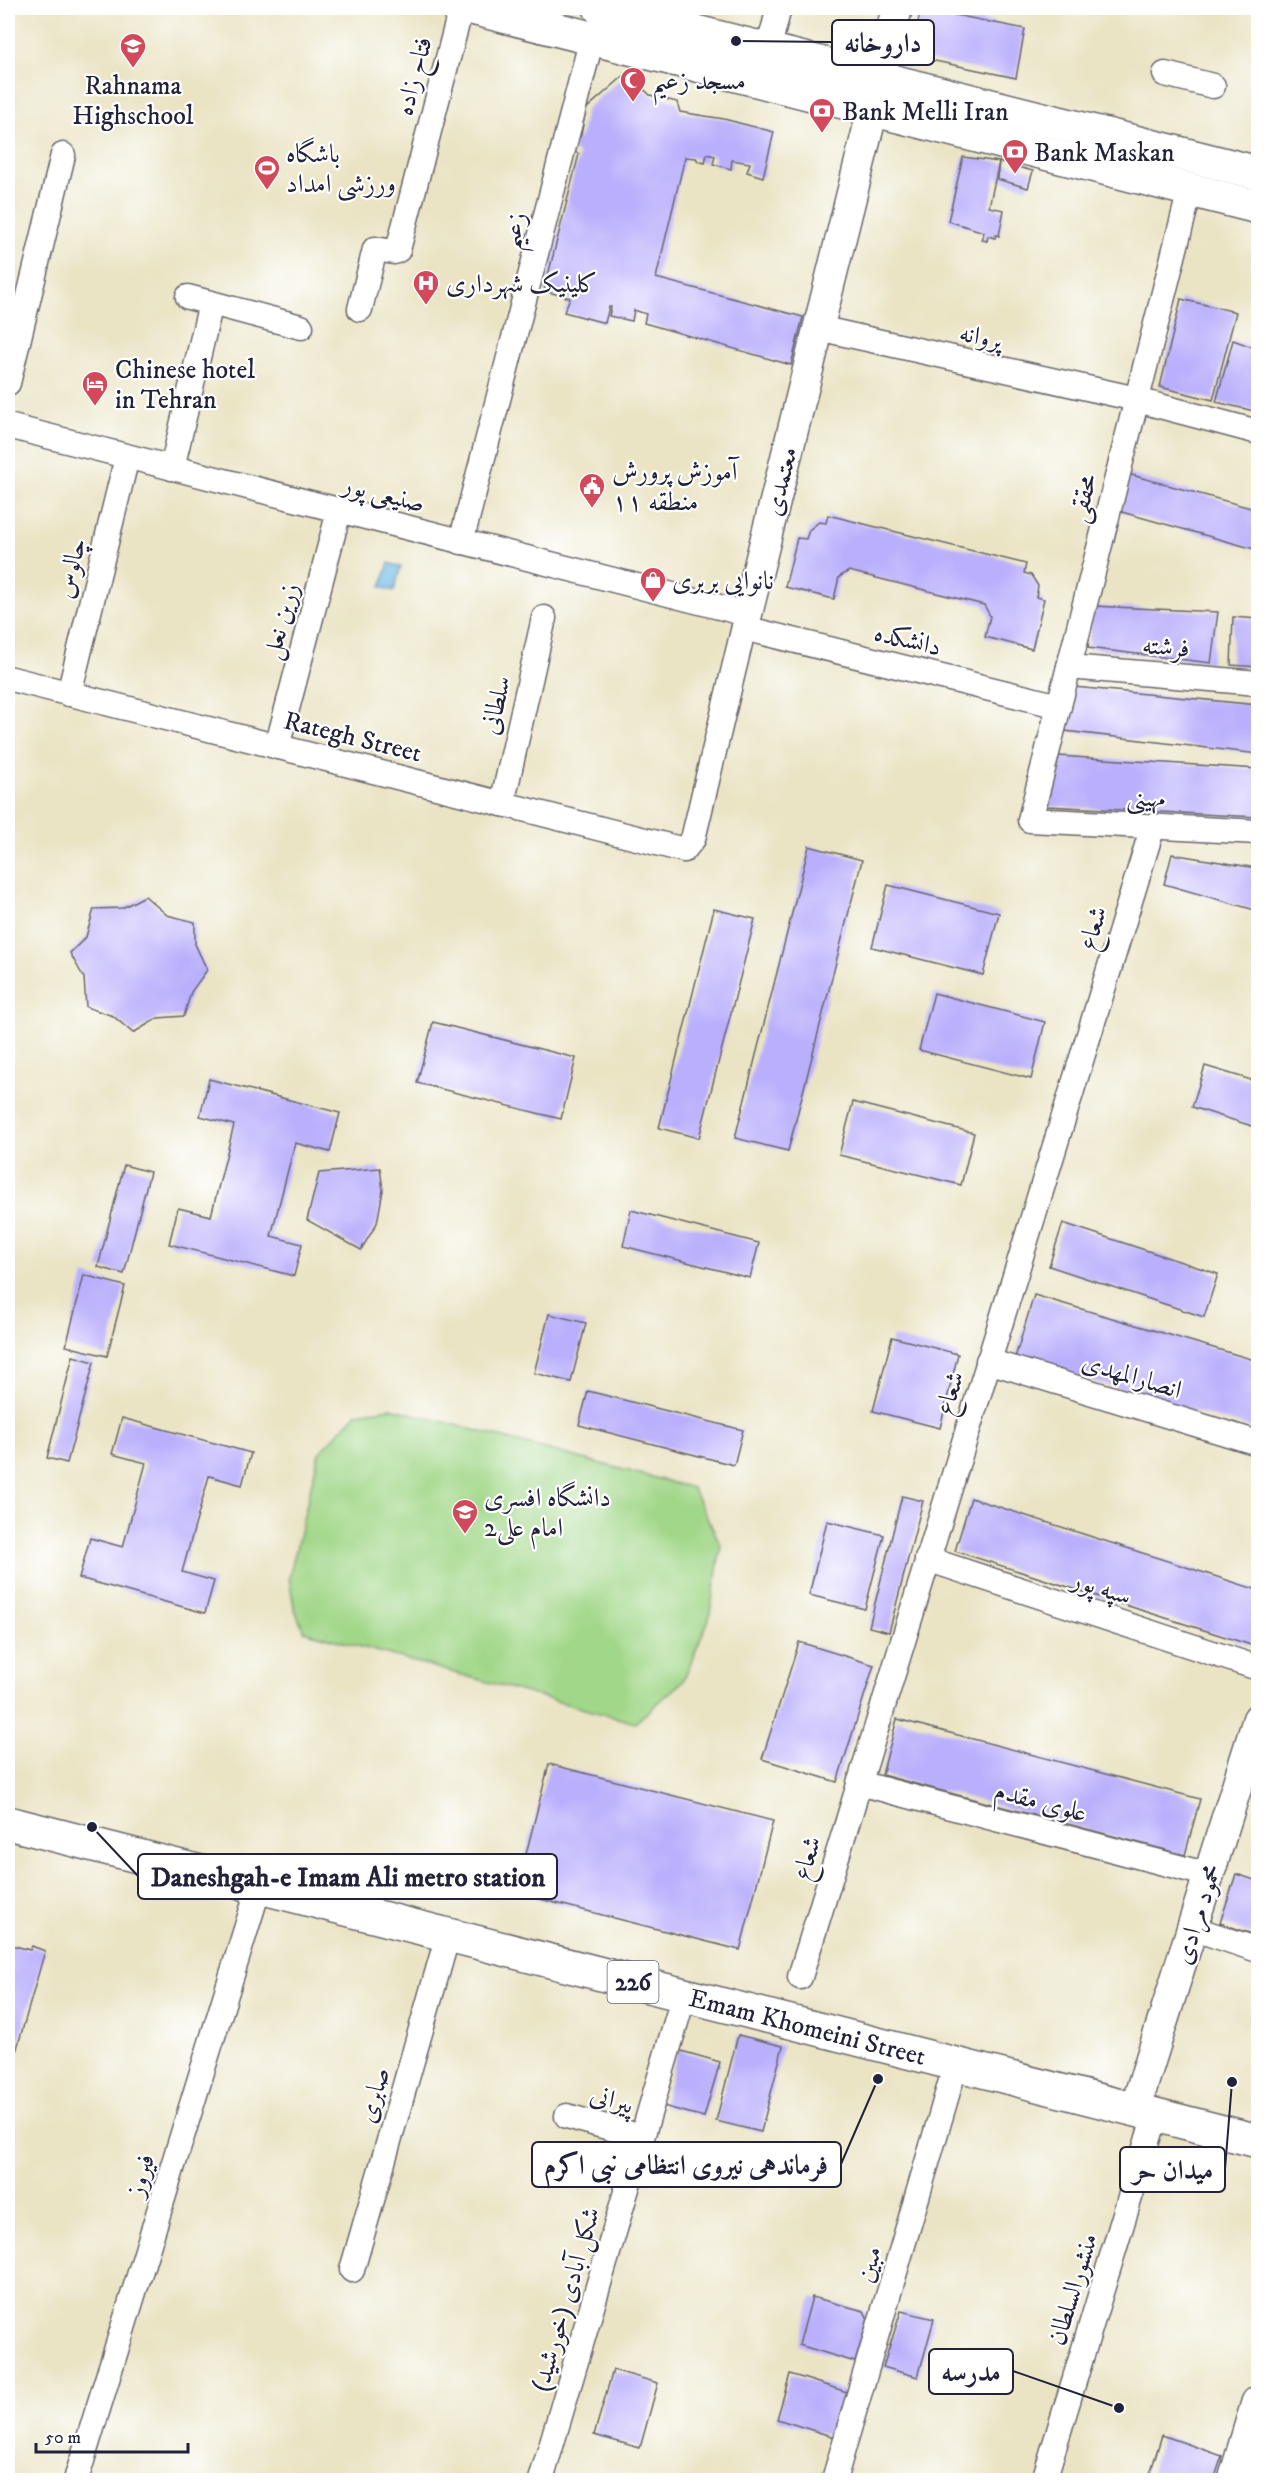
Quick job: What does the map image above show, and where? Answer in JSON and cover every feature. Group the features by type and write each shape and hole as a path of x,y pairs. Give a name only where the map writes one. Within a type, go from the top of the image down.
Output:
{"main road":[{"path":"472,8 597,18 768,50 1258,173"},
{"path":"597,18 873,109 1258,207"},
{"path":"873,109 880,78"},
{"path":"1190,190 1198,158"},
{"name":"Emam Khomeini Street","path":"8,1823 1258,2141"},
{"path":"1235,2481 1258,2403"}],"street":[{"name":"فتاح زاده","path":"360,309 375,249 394,252 398,250 461,8"},
{"path":"768,50 779,8"},
{"path":"880,78 897,8"},
{"name":"زعیم","path":"461,542 597,18"},
{"path":"1165,74 1213,86"},
{"name":"معتمدی","path":"684,850 693,839 873,109"},
{"path":"8,383 63,155"},
{"name":"محققی","path":"1030,820 1135,399 1190,190"},
{"path":"172,468 199,300 301,327"},
{"name":"پروانه","path":"818,328 1135,399 1258,432"},
{"name":"صنیعی پور","path":"8,426 461,542 745,621"},
{"name":"چالوس","path":"69,694 127,457"},
{"name":"زرین نعل","path":"277,747 339,511"},
{"name":"سلطانی","path":"502,804 544,618"},
{"name":"دانشکده","path":"745,621 1059,706"},
{"name":"فرشته","path":"1069,667 1258,683"},
{"name":"Rategh Street","path":"8,678 684,850"},
{"name":"مهینی","path":"1030,820 1258,832"},
{"name":"شعاع","path":"800,1977 1153,826"},
{"name":"انصارالمهدی","path":"988,1361 1258,1443"},
{"name":"سپه پور","path":"927,1559 1258,1668"},
{"name":"محمود مرادی","path":"1145,2112 1192,1928 1253,1755 1258,1719"},
{"name":"علوی مقدم","path":"859,1782 1209,1875"},
{"name":"فیروز","path":"76,2481 259,1887"},
{"path":"1192,1928 1258,1950"},
{"name":"صابری","path":"352,2270 448,1935"},
{"name":"شکل آبادی (خورشید)","path":"541,2481 684,1995"},
{"name":"مبین","path":"834,2481 956,2064"},
{"name":"منشورالسلطان","path":"1044,2481 1145,2112"},
{"name":"پیرانی","path":"567,2116 642,2137"}],"green space":[{"path":"391,1408 692,1488 721,1545 709,1619 683,1681 635,1723 304,1631 294,1607 289,1578 319,1453 357,1413"}],"water":[{"path":"389,563 401,567 394,591 381,587"}],"building":[{"path":"921,8 1025,29 1016,78 911,56"},
{"path":"627,73 650,95 677,102 680,112 724,119 774,132 763,177 747,172 750,163 732,160 731,169 713,164 715,156 707,154 705,163 696,158 685,157 656,278 803,317 791,365 644,323 646,314 634,310 632,321 609,316 611,307 609,307 605,323 564,312 570,298 544,291 579,154 575,152 573,139 578,140 581,135 586,109"},
{"path":"963,157 999,162 989,207 1004,210 999,236 996,235 995,238 988,236 987,241 982,240 984,232 948,221"},
{"name":"Bank Maskan","path":"999,162 1033,171 1028,188 997,179"},
{"path":"1181,299 1236,312 1213,400 1160,387"},
{"path":"1233,340 1258,349 1258,412 1216,402"},
{"path":"1128,474 1258,510 1258,550 1118,511"},
{"path":"828,515 1026,564 1024,573 1031,575 1038,586 1036,597 1044,599 1032,649 985,637 990,616 984,605 849,571 839,577 834,599 785,587 797,538 806,539 809,530 819,522 826,523"},
{"path":"1093,606 1218,612 1211,663 1088,648"},
{"path":"1233,617 1258,619 1258,667 1231,665"},
{"path":"1074,687 1258,705 1258,754 1065,731"},
{"path":"1058,756 1258,769 1258,817 1047,806"},
{"path":"809,846 862,860 788,1151 735,1138"},
{"path":"1172,854 1256,868 1258,873 1258,920 1254,919 1255,910 1164,884"},
{"path":"888,885 999,913 983,975 872,947"},
{"path":"145,896 167,915 195,922 195,944 207,970 191,992 184,1016 158,1018 133,1033 113,1016 86,1007 84,978 70,953 86,937 94,909 122,908"},
{"path":"714,909 755,919 699,1138 659,1128"},
{"path":"934,993 1045,1022 1031,1079 919,1050"},
{"path":"433,1022 576,1058 561,1119 417,1083"},
{"path":"1205,1066 1258,1082 1258,1128 1192,1107"},
{"path":"209,1079 340,1113 330,1152 295,1143 271,1236 302,1244 294,1276 169,1244 178,1208 211,1216 234,1125 200,1116"},
{"path":"853,1102 974,1133 961,1185 839,1155"},
{"path":"124,1165 150,1172 124,1274 98,1267"},
{"path":"380,1168 383,1190 377,1223 361,1250 307,1220 319,1173"},
{"path":"631,1210 759,1243 750,1278 623,1246"},
{"path":"1063,1223 1218,1274 1204,1317 1049,1266"},
{"path":"84,1275 125,1286 107,1356 66,1346"},
{"path":"1034,1295 1258,1361 1258,1430 1015,1358"},
{"path":"549,1314 586,1323 571,1382 534,1373"},
{"path":"892,1337 958,1354 940,1428 873,1411"},
{"path":"73,1356 94,1362 67,1463 47,1458"},
{"path":"588,1391 743,1430 734,1465 579,1425"},
{"path":"122,1418 251,1453 242,1485 209,1476 182,1572 214,1581 205,1613 79,1578 90,1538 123,1547 146,1463 112,1454"},
{"path":"902,1496 923,1501 889,1632 869,1627"},
{"path":"971,1498 1258,1590 1258,1622 1251,1645 955,1551"},
{"path":"827,1521 884,1535 865,1609 809,1595"},
{"path":"799,1642 874,1665 837,1782 762,1759"},
{"path":"897,1719 1200,1799 1185,1855 882,1775"},
{"path":"549,1764 773,1821 740,1950 516,1893"},
{"path":"1236,1874 1258,1881 1258,1936 1220,1923"},
{"path":"8,1944 30,1950 32,1946 45,1951 16,2052 8,2068"},
{"path":"738,2035 783,2046 761,2132 716,2121"},
{"path":"678,2050 720,2062 704,2117 663,2106"},
{"path":"812,2297 864,2311 868,2319 855,2362 799,2345"},
{"path":"901,2311 934,2319 918,2377 883,2367"},
{"path":"613,2370 658,2383 640,2448 594,2435"},
{"path":"790,2374 847,2392 834,2437 777,2419"},
{"path":"1162,2435 1222,2456 1214,2480 1148,2480"}],"place":[{"name":"داروخانه","path":"736,41"},
{"name":"Rahnama Highschool","path":"133,69"},
{"name":"مسجد زعیم","path":"633,103"},
{"name":"Bank Melli Iran","path":"822,134"},
{"name":"Bank Maskan","path":"1015,175"},
{"name":"باشگاه ورزشی امداد","path":"267,191"},
{"name":"کلینیک شهرداری","path":"426,306"},
{"name":"Chinese hotel in Tehran","path":"95,407"},
{"name":"آموزش پرورش منطقه ۱۱","path":"592,509"},
{"name":"نانوایی بربری","path":"653,603"},
{"name":"دانشگاه افسری امام علی2","path":"465,1535"},
{"name":"Daneshgah-e Imam Ali metro station","path":"92,1827"},
{"name":"فرماندهی نیروی انتظامی نبی اکرم","path":"878,2079"},
{"name":"میدان حر","path":"1232,2082"},
{"name":"مدرسه","path":"1119,2408"}]}
